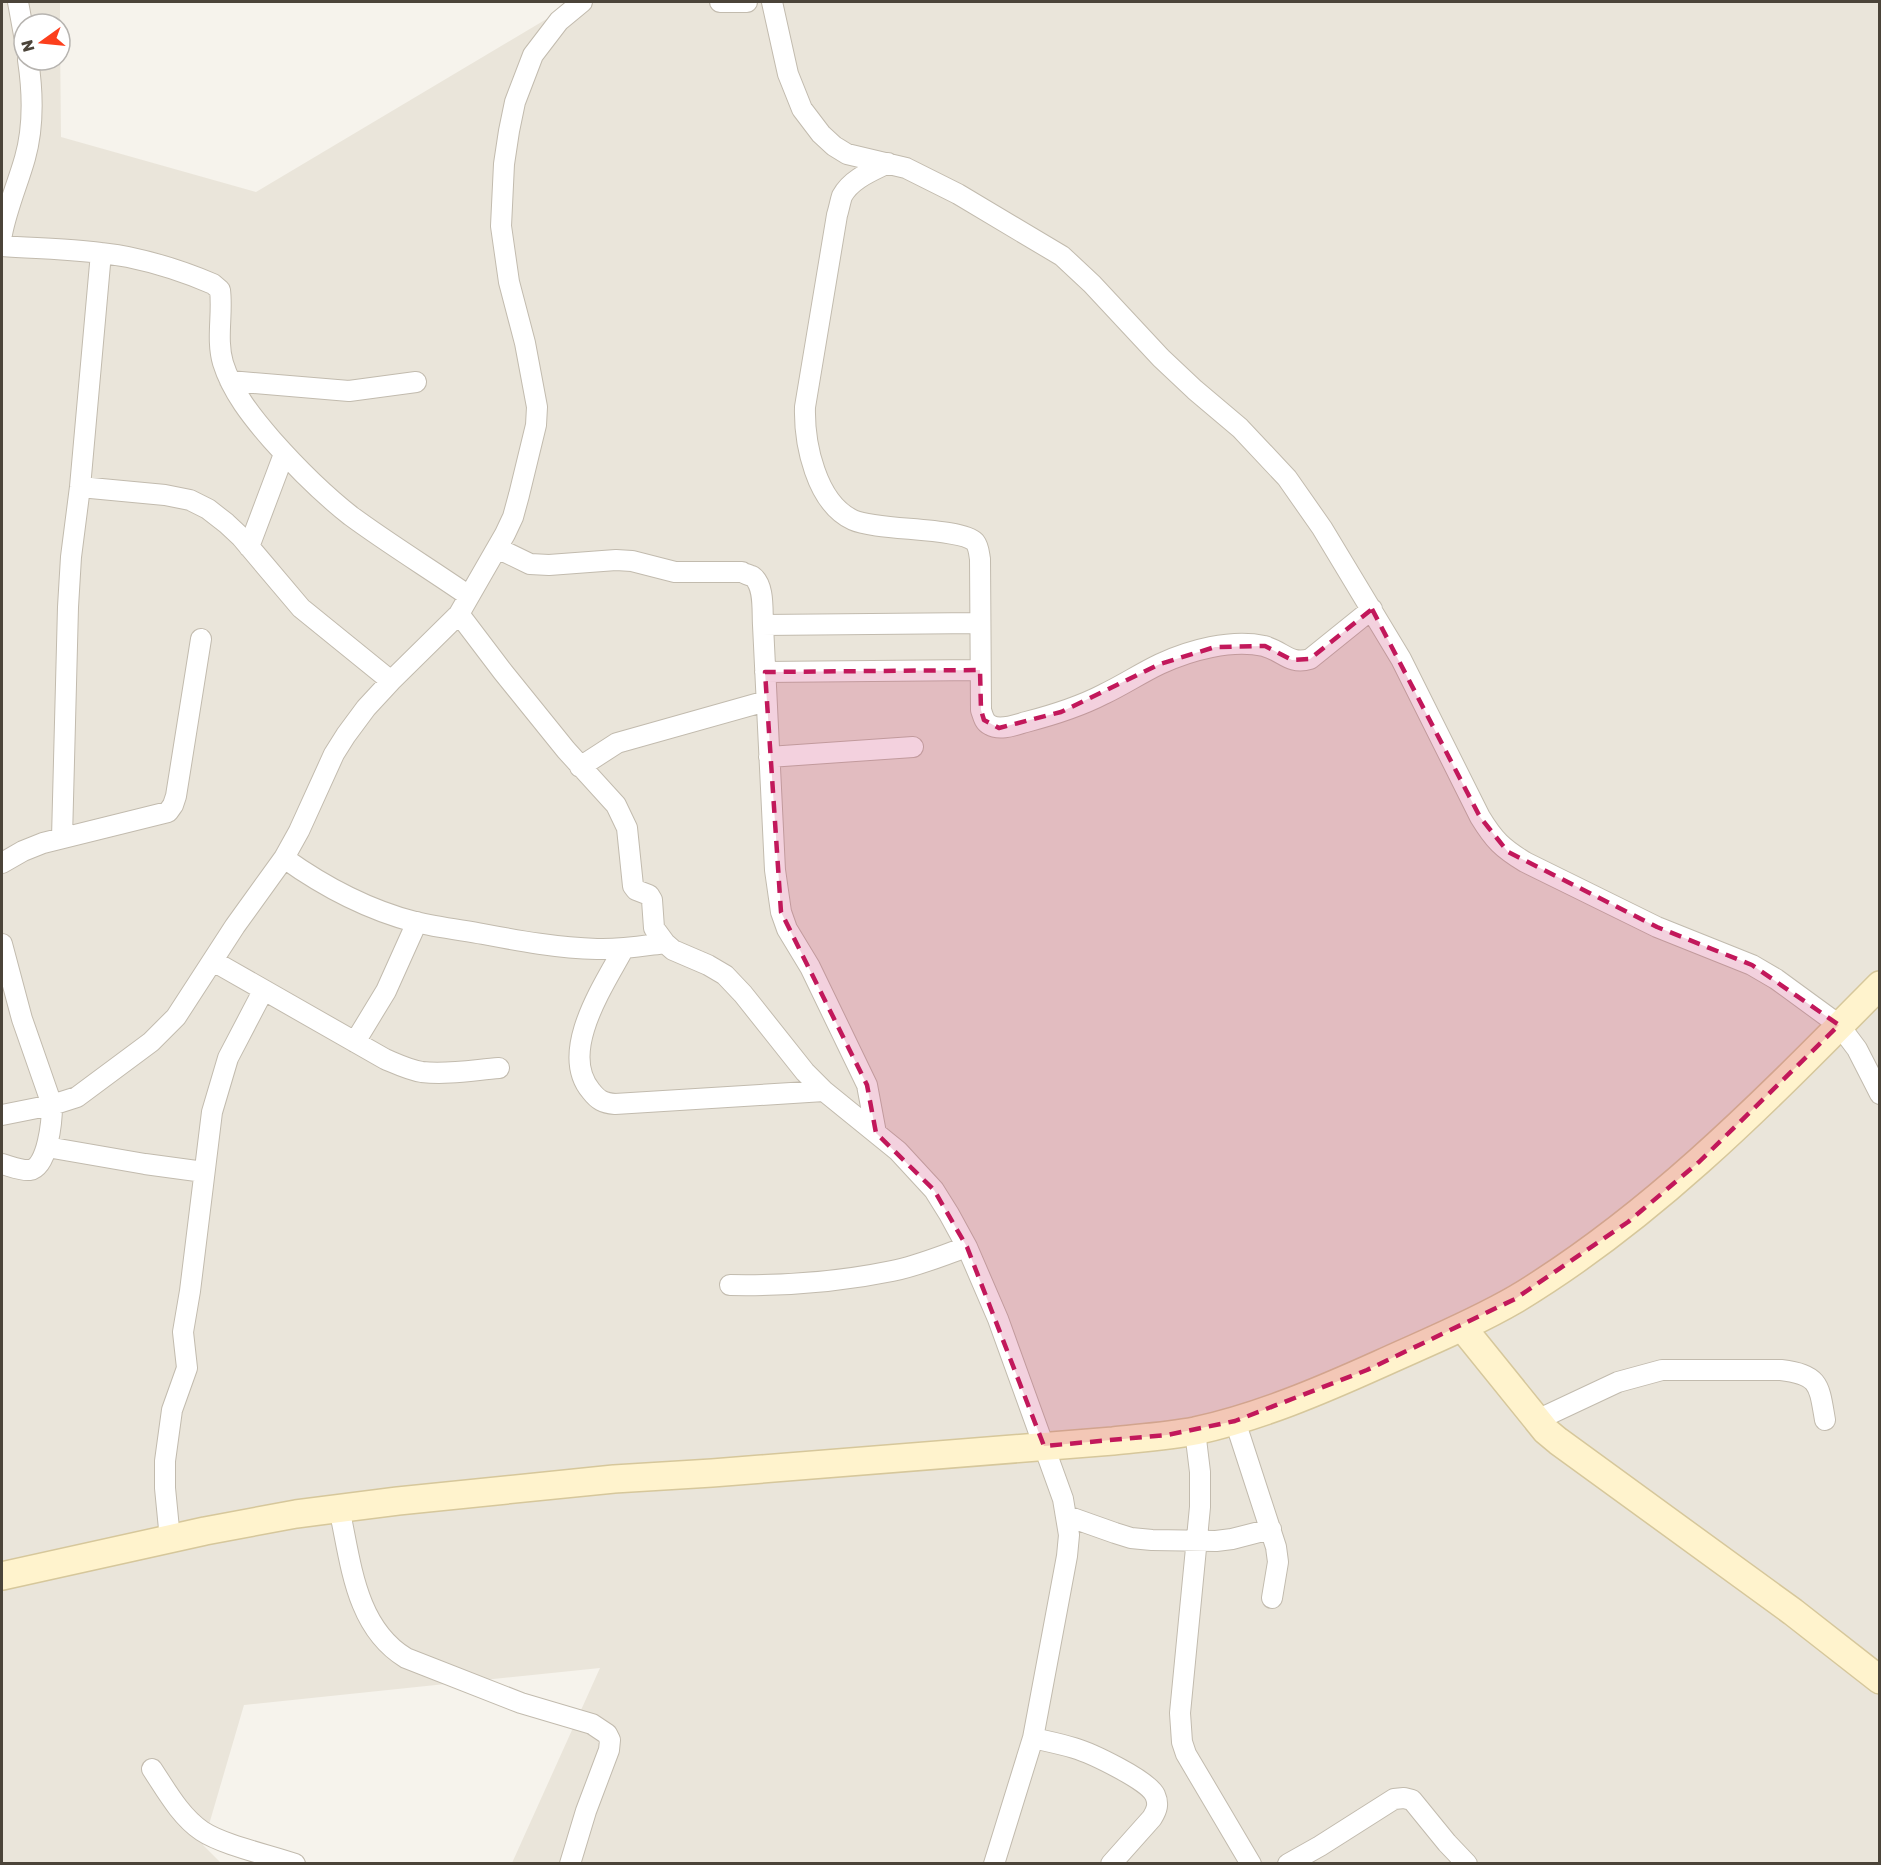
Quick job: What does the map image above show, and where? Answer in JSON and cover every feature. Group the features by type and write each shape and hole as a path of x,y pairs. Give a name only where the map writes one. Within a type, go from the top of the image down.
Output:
{"main road":[{"path":"2,1576 170,1539 296,1514 339,1508 603,1480 1156,1437 1195,1431 1235,1421 1290,1402 1462,1327 1515,1299 1572,1263 1628,1222 1700,1162 1880,985"},
{"path":"1462,1327 1537,1420 1558,1441 1792,1612 1880,1680"}],"street":[{"path":"2,1115 52,1106 77,1097 151,1042 176,1017 235,926 284,858 345,735 391,681 459,614 497,548 513,517 536,425 534,388 509,282 501,226 504,164 509,131 515,102 533,55 559,21 582,2"},
{"path":"720,2 747,2"},
{"path":"772,2 788,74 795,94 820,134 847,154 906,168 1042,243 1075,267 1161,358 1240,428 1287,478 1322,528 1401,659 1492,837 1508,852 1525,862 1657,927 1752,964 1776,979 1839,1025 1857,1049 1880,1094"},
{"path":"2,234 30,138 29,72"},
{"path":"888,163 849,186 842,196 805,407 804,428 809,453 828,497 843,514 854,521 952,534 975,542 980,560 980,670 981,710 984,720 991,726 999,728 1071,709 1104,695 1160,664 1215,647 1238,644 1257,645 1300,662 1310,659 1372,609"},
{"path":"2,246 101,253 150,262 213,284 220,290 219,341 222,362 230,381 258,424 284,454 352,516 469,596"},
{"path":"62,838 71,557 80,487 101,253"},
{"path":"230,381 349,391 416,382"},
{"path":"249,547 284,454"},
{"path":"80,487 165,495 190,500 208,509 226,523 249,547 301,608 391,681"},
{"path":"497,548 530,564 632,561 675,572 742,572 752,576 757,582 761,590 775,870 781,912 867,1085 876,1133"},
{"path":"459,614 580,767 616,805 627,828 633,885 636,890 650,895 654,928 665,943 674,950 725,975 805,1072 824,1091 898,1151 934,1190 967,1247 1001,1326 1063,1499 1069,1535 1033,1738 998,1862"},
{"path":"763,626 979,622"},
{"path":"2,863 23,851 62,838 168,812 176,796 201,639"},
{"path":"765,672 980,670"},
{"path":"580,767 617,743 766,701"},
{"path":"769,757 913,747"},
{"path":"284,858 306,874 374,908 417,922 512,940 568,947 624,948 665,943"},
{"path":"356,1042 386,991 417,922"},
{"path":"2,944 22,1019 52,1106 47,1147 36,1168 29,1170 2,1164"},
{"path":"624,948 595,1002 581,1038 579,1053 582,1074 588,1088 598,1099 605,1104 615,1104 824,1091"},
{"path":"213,961 386,1059 421,1072 499,1068"},
{"path":"170,1539 165,1461 172,1410 187,1368 183,1332 212,1112 228,1058 263,991"},
{"path":"47,1147 204,1172"},
{"path":"730,1285 780,1286 882,1273 908,1267 967,1247"},
{"path":"1537,1420 1618,1382 1662,1370 1796,1372 1809,1377 1816,1384 1825,1420"},
{"path":"1235,1421 1276,1547 1278,1562 1272,1598"},
{"path":"1195,1431 1201,1489 1198,1542 1180,1713 1182,1742 1186,1754 1251,1863"},
{"path":"339,1508 363,1608 371,1624 393,1650 406,1658 521,1703 592,1724 607,1734 610,1740 609,1750 586,1811 570,1863"},
{"path":"1067,1516 1131,1538 1198,1542 1232,1539 1271,1529"},
{"path":"1033,1738 1089,1753 1141,1781 1155,1795 1156,1811 1152,1818 1110,1863"},
{"path":"152,1769 175,1803 200,1830 224,1841 295,1863"},
{"path":"1288,1863 1326,1843 1394,1799 1404,1798 1412,1800 1419,1806 1440,1835 1467,1863"}],"highlighted area":[{"path":"1372,609 1480,817 1508,852 1657,927 1752,965 1839,1025 1699,1162 1628,1222 1515,1299 1367,1370 1235,1421 1167,1435 1044,1446 967,1247 934,1190 876,1133 867,1085 781,912 765,672 980,670 981,710 984,720 999,728 1061,712 1160,664 1215,647 1265,646 1292,660 1310,659"}],"shaded area":[{"path":"2,2 60,2 60,12 12,12 12,72 60,72 61,137 256,192 575,2 1879,2 1879,1863 512,1863 600,1668 244,1705 203,1845 221,1863 2,1864"}]}
